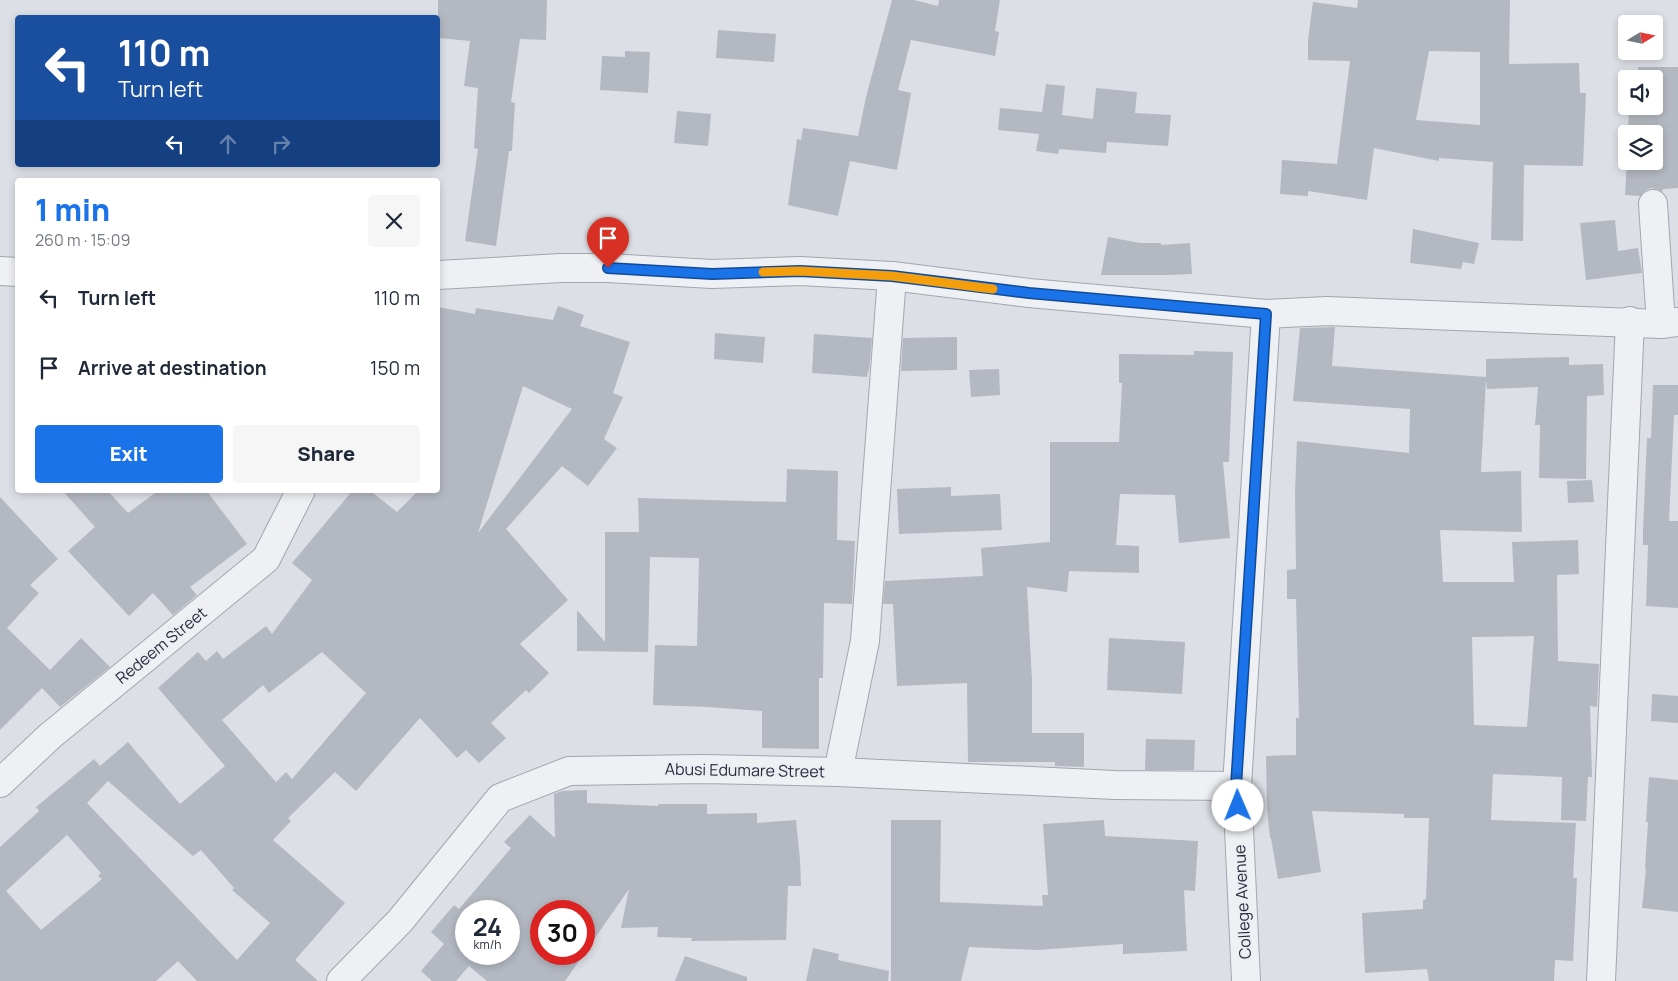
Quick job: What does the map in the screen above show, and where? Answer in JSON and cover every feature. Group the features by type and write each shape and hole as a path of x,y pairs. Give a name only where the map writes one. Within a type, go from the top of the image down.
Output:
{"street":[{"path":"440,275 561,268 608,268 712,274 800,271 892,276 1029,293 1266,314 1326,311 1669,323 1653,204"},
{"path":"838,772 865,641 892,276"},
{"name":"College Avenue","path":"1246,981 1236,786 1266,314"},
{"path":"1601,981 1630,321"},
{"name":"Redeem Street","path":"0,782 50,736 266,559 299,493"},
{"name":"Abusi Edumare Street","path":"341,981 400,921 500,798 569,771 676,768 838,772 1115,785 1236,786"}],"building":[{"path":"438,0 547,0 546,40 520,39 511,102 515,103 512,151 509,151 496,246 465,241 478,149 474,148 478,88 464,86 470,41 440,38 440,15 438,15"},
{"path":"892,0 914,0 938,6 939,0 1000,0 995,31 999,32 995,56 911,40 898,90 911,93 897,170 850,161 838,216 788,205 797,139 801,140 803,128 858,136 866,97"},
{"path":"1358,0 1510,0 1509,64 1579,63 1580,93 1586,93 1583,166 1524,165 1523,241 1491,240 1493,162 1439,158 1439,161 1374,148 1367,200 1308,191 1308,196 1280,194 1282,160 1337,164 1350,61 1308,60 1308,40 1313,2 1357,8","holes":["1429,51 1480,52 1480,125 1416,120"]},
{"path":"718,30 776,34 774,62 716,58"},
{"path":"625,51 650,52 648,93 600,90 602,56 625,57"},
{"path":"1638,67 1678,67 1678,188 1663,189 1662,192 1651,188 1640,196 1625,195 1626,170 1663,170 1663,125 1628,125 1629,115 1663,115 1663,70 1638,70"},
{"path":"1046,84 1065,86 1062,115 1093,119 1096,88 1137,92 1135,113 1171,115 1168,146 1107,142 1106,153 1059,149 1058,154 1036,151 1039,134 998,130 1000,108 1042,112"},
{"path":"677,111 711,114 708,146 674,143"},
{"path":"1615,220 1618,251 1638,248 1642,273 1586,280 1580,223"},
{"path":"1413,229 1479,243 1474,264 1463,262 1461,269 1410,263"},
{"path":"1108,237 1140,243 1161,243 1161,245 1190,243 1192,274 1101,275"},
{"path":"558,306 584,315 580,326 630,342 613,393 623,397 604,439 617,448 588,486 562,466 506,529 568,600 520,644 549,673 529,693 526,690 491,723 506,738 479,763 466,750 457,758 420,718 356,791 335,772 288,818 291,821 273,840 345,903 295,960 318,981 197,981 178,961 156,981 0,981 0,847 39,811 36,807 94,759 100,766 128,742 180,804 225,766 158,688 198,652 206,661 217,651 223,659 266,626 272,634 312,580 292,563 350,493 373,493 397,512 416,493 440,493 440,307 475,314 476,308 553,320","holes":["523,386 572,409 478,533","322,652 366,693 292,779 286,772 276,782 222,720 263,685 269,693","108,781 193,856 201,850 234,888 232,890 270,923 237,960 87,803","67,835 101,873 98,876 102,879 41,930 6,891"]},
{"path":"1335,327 1332,366 1486,377 1486,359 1569,357 1569,365 1603,364 1604,395 1587,396 1586,479 1539,478 1540,425 1535,425 1538,387 1487,389 1486,380 1481,472 1521,471 1522,532 1440,530 1443,582 1514,582 1512,542 1578,540 1579,574 1557,575 1558,661 1599,664 1597,707 1590,706 1592,777 1588,777 1586,821 1561,820 1562,777 1493,774 1491,820 1576,823 1573,878 1577,878 1573,961 1555,960 1554,981 1429,981 1427,969 1365,973 1362,913 1423,909 1423,900 1426,899 1429,818 1404,818 1404,814 1312,811 1321,872 1278,879 1270,838 1267,809 1266,756 1296,755 1296,718 1299,718 1296,599 1287,599 1287,570 1296,569 1295,491 1297,441 1409,453 1410,409 1293,401 1300,328","holes":["1534,636 1527,727 1474,725 1472,637"]},
{"path":"715,333 765,337 763,363 714,359"},
{"path":"814,334 872,338 867,377 812,373"},
{"path":"957,337 957,370 901,371 903,338"},
{"path":"1194,351 1233,352 1229,462 1223,462 1230,538 1179,543 1175,495 1120,494 1116,545 1139,546 1139,573 1069,571 1067,592 1027,587 1032,680 1032,733 1084,733 1084,767 1055,766 1055,762 968,762 967,683 897,686 893,604 883,604 885,581 983,576 981,548 1050,542 1050,442 1119,442 1122,383 1119,383 1119,354 1194,355"},
{"path":"999,369 1000,395 971,397 969,370"},
{"path":"1653,385 1678,385 1678,415 1674,415 1669,521 1678,521 1678,608 1646,606 1648,545 1643,545 1643,530 1647,438 1651,438"},
{"path":"787,469 838,471 837,540 855,541 852,604 824,603 823,678 819,678 819,749 762,748 762,711 653,705 655,645 697,646 699,558 650,557 648,652 577,651 577,610 605,642 605,532 639,532 638,498 786,502"},
{"path":"1592,480 1594,502 1568,503 1567,481"},
{"path":"951,487 951,496 1000,494 1002,530 899,534 897,489"},
{"path":"65,493 110,493 128,513 155,493 208,493 247,544 190,587 197,595 173,615 153,593 129,616 68,551 95,527"},
{"path":"0,497 58,559 30,585 39,593 7,628 50,670 81,638 110,667 60,707 42,688 0,730"},
{"path":"1109,638 1185,642 1182,694 1107,690"},
{"path":"1652,694 1678,696 1678,723 1651,721"},
{"path":"1146,739 1195,740 1194,770 1145,770"},
{"path":"1649,777 1678,780 1678,912 1642,908 1646,869 1648,822 1646,822"},
{"path":"587,790 587,803 658,806 658,804 707,804 707,814 757,813 757,823 796,820 801,886 788,886 786,940 691,941 692,938 657,937 658,927 621,928 629,889 595,938 595,900 530,900 530,965 576,965 565,981 487,981 469,966 456,981 432,981 421,971 444,944 431,932 454,905 455,965 520,965 520,900 467,900 511,848 504,842 530,815 555,838 554,794 562,791"},
{"path":"891,820 941,820 940,902 1043,906 1042,895 1048,895 1043,824 1104,820 1105,836 1198,841 1195,891 1184,890 1187,951 1123,954 1123,944 1037,950 969,947 961,981 891,981"},
{"path":"813,948 839,954 838,960 889,971 888,981 806,981"},
{"path":"685,956 747,977 747,981 675,981"}],"slow traffic":[{"path":"763,272 800,271 892,276 993,289"}],"route":[{"path":"608,268 712,274 800,271 892,276 1029,293 1266,314 1236,786 1238,806"}]}
